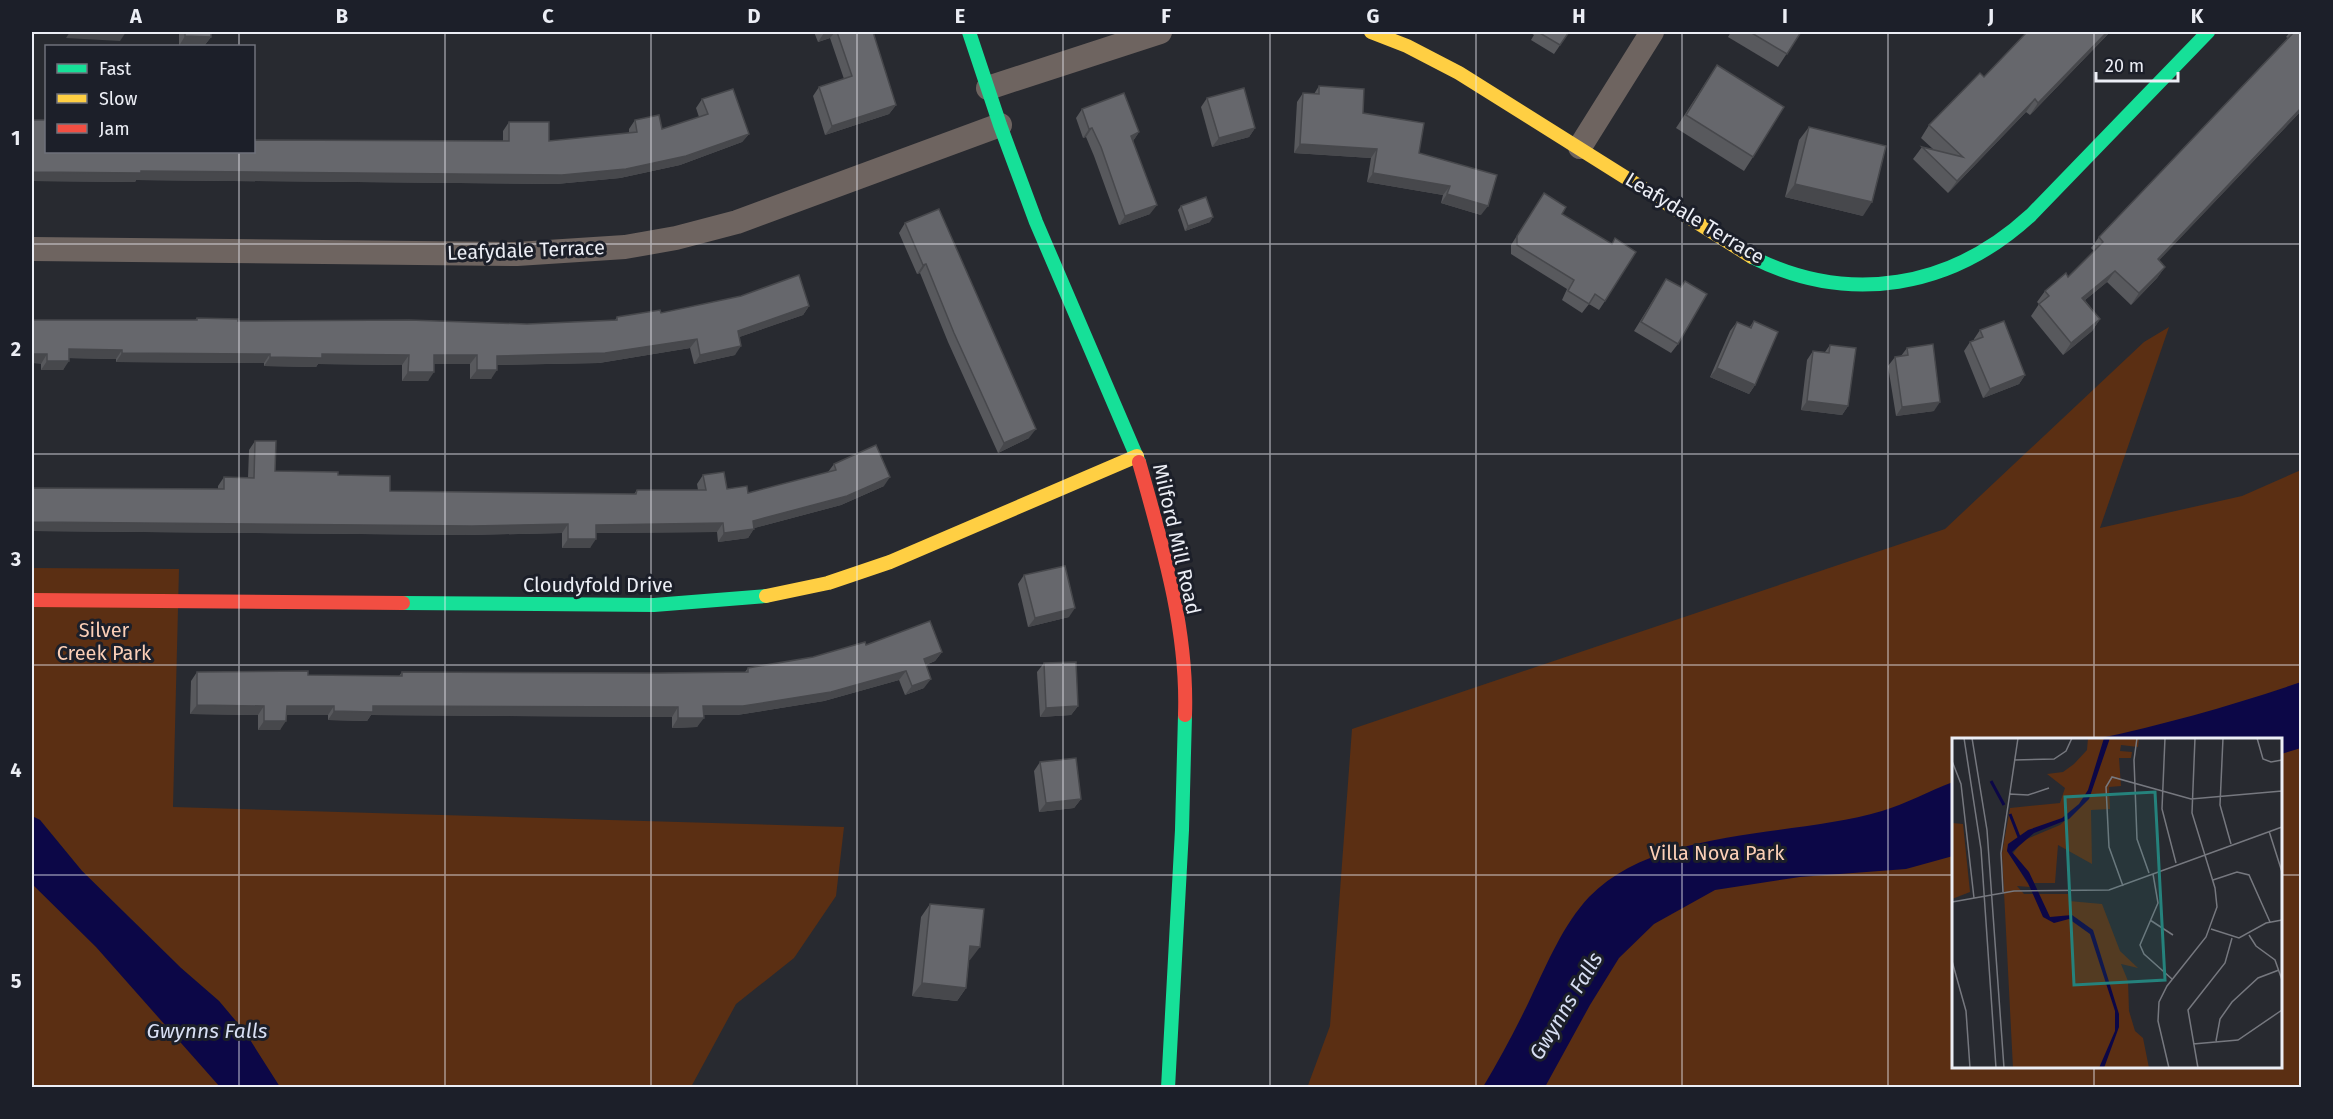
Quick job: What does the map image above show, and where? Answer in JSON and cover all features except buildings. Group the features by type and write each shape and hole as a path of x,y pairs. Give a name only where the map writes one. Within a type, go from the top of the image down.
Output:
{"street":[{"name":"Milford Mill Road","path":"969,32 1036,222 1137,456 1166,560 1179,629 1186,698 1182,830 1168,1088"},
{"path":"988,88 1160,32"},
{"name":"Leafydale Terrace","path":"1371,32 1420,51 1580,147 1740,250 1796,276 1839,285 1883,286 1926,278 1959,266 2000,241 2036,210 2208,32"},
{"path":"1580,147 1652,32"},
{"name":"Leafydale Terrace","path":"32,249 517,254 625,247 676,238 737,222 1000,125"},
{"name":"Cloudyfold Drive","path":"32,600 654,605 710,603 760,597 807,588 859,573 931,545 1137,456"}],"green space":[{"name":"Villa Nova Park","path":"2169,327 2100,528 2242,496 2301,470 2301,1087 1307,1088 1330,1026 1352,729 1945,529 2144,342"},
{"name":"Silver Creek Park","path":"32,568 179,569 173,807 844,827 836,896 794,958 736,1004 691,1087 280,1088 245,1032 219,1001 181,968 82,871 40,820 32,816"},
{"path":"32,853 244,1087 32,1087"}],"water":[{"path":"2301,682 2301,748 2282,754 2282,738 2100,738 2200,714"},
{"name":"Gwynns Falls","path":"1952,782 1952,856 1906,869 1800,877 1715,890 1654,924 1619,958 1545,1087 1483,1087 1509,1042 1571,919 1589,897 1618,874 1651,857 1688,846 1846,820 1900,805"},
{"name":"Gwynns Falls","path":"32,816 40,820 82,871 181,968 219,1001 245,1032 280,1087 220,1087 96,947 32,884"}],"traffic: fast":[{"path":"969,32 1036,222 1139,462"},
{"path":"1752,257 1789,272 1825,281 1862,284 1898,282 1934,273 1968,259 2000,240 2031,215 2208,32"},
{"path":"403,603 654,605 766,596"},
{"path":"1168,1088 1182,830 1185,715"}],"traffic: slow":[{"path":"1371,32 1407,46 1459,73 1752,257"},
{"path":"766,596 828,583 890,562 1137,456"}],"traffic: jam":[{"path":"1139,462 1172,587 1178,619 1185,683 1185,715"},
{"path":"32,600 403,603"}]}
